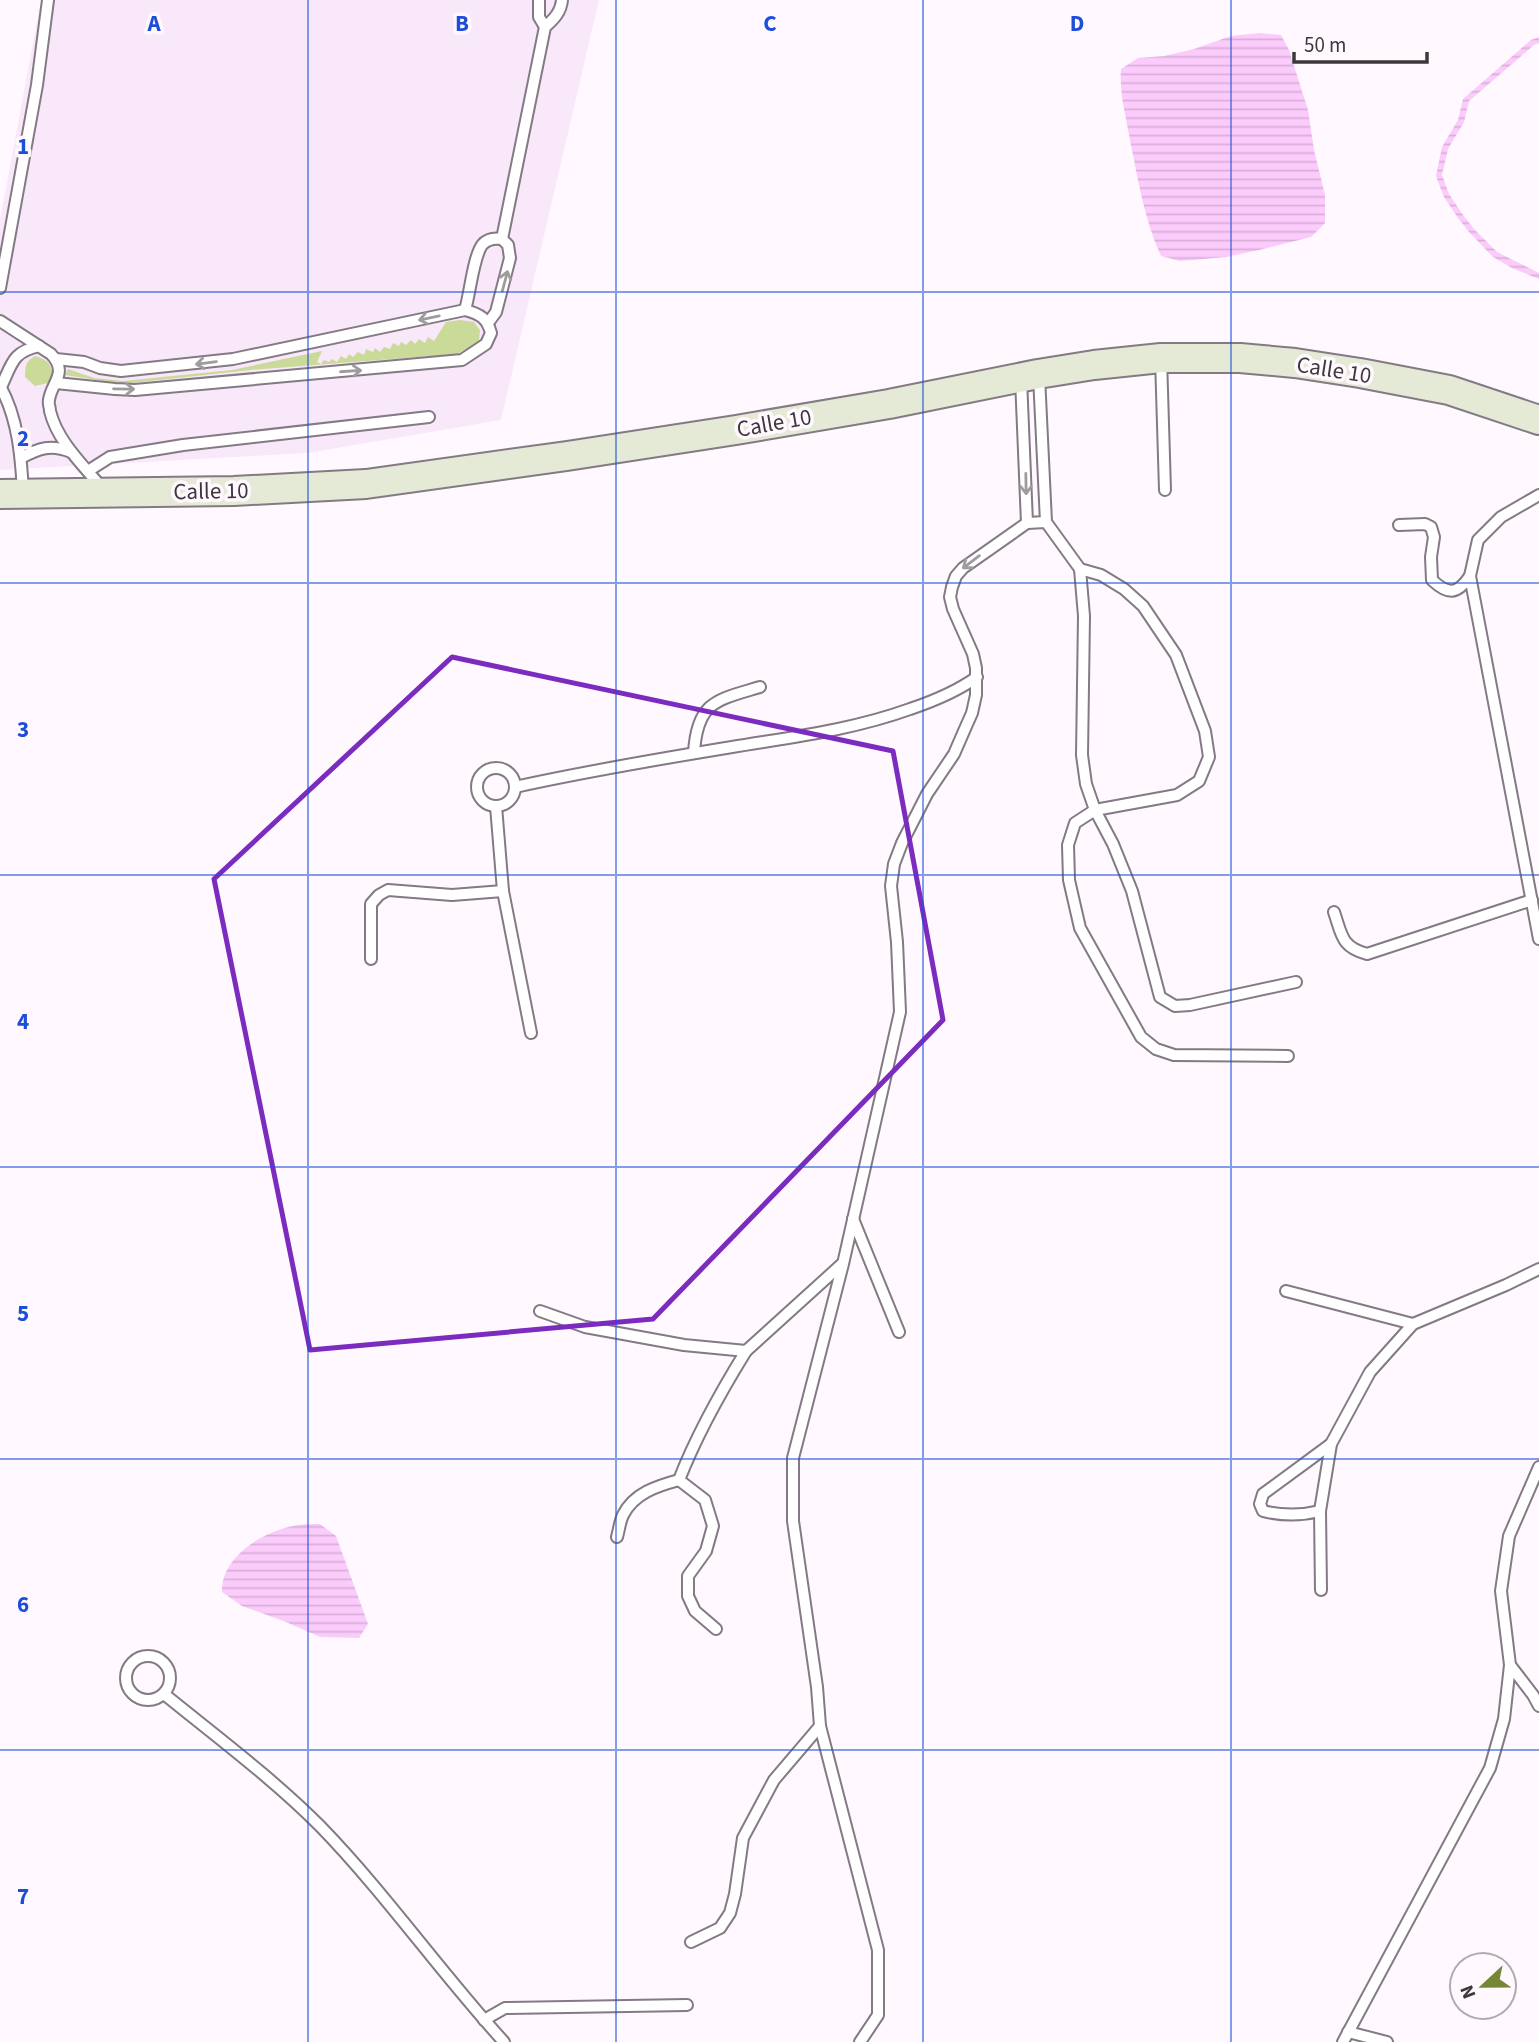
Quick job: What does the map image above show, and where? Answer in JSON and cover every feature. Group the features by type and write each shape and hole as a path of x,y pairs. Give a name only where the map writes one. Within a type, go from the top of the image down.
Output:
{"main road":[{"name":"Calle 10","path":"12,494 96,482 298,489 366,484 567,456 889,404 1030,375 1161,358 1240,358 1347,371 1449,390 1539,421"}],"lane":[{"path":"0,288 37,85 48,0"},
{"path":"539,0 539,17 545,27"},
{"path":"502,239 545,27 555,19 562,0"},
{"path":"465,310 477,256 483,243 493,238 502,239 509,245 510,257 496,312 488,323"},
{"path":"0,321 56,359 84,362 121,371 233,359 465,310 478,313 488,323 491,333 486,344 462,360 135,390 56,383"},
{"path":"12,494 21,458 13,415 0,387 18,354 24,349 39,346"},
{"path":"1161,358 1165,490"},
{"path":"56,359 59,370 48,399 51,413 57,431 96,482 110,457 245,437 429,418"},
{"path":"1030,375 1046,522 1080,569 1084,616 1082,755 1086,784 1132,891 1160,997 1175,1006 1190,1005 1296,982"},
{"path":"1027,523 1025,444 1030,375"},
{"path":"21,458 47,447 59,447 73,453"},
{"path":"1539,495 1501,517 1478,540 1470,576 1539,939"},
{"path":"860,2042 878,2015 878,1950 820,1726 793,1521 793,1458 843,1264 900,1012 891,886 894,864 927,794 954,754 972,713 976,695 977,677 973,654 953,609 951,587 963,568 1027,523 1046,522"},
{"path":"1399,525 1425,524 1431,527 1434,537 1432,580 1441,589 1452,591 1462,587 1470,576"},
{"path":"1080,569 1101,575 1124,589 1143,606 1176,655 1205,731 1209,757 1199,782 1177,794 1095,810 1075,823 1068,845 1069,880 1080,928 1141,1037 1156,1049 1174,1055 1288,1056"},
{"path":"515,787 606,768 830,732 883,719 949,695 977,677"},
{"path":"694,753 695,735 705,712 719,700 760,687"},
{"path":"491,769 506,771 512,777 515,787 508,803 496,806 483,800 478,792 478,782 483,774 491,769"},
{"path":"496,806 503,891 531,1033"},
{"path":"371,958 371,904 388,890 452,895 503,891"},
{"path":"1334,912 1344,942 1352,950 1367,954 1532,900"},
{"path":"853,1219 899,1332"},
{"path":"679,1480 707,1415 746,1351 843,1264"},
{"path":"1321,1590 1320,1511 1331,1444 1370,1372 1413,1324 1539,1269"},
{"path":"1286,1291 1413,1324"},
{"path":"540,1311 585,1327 684,1345 746,1351"},
{"path":"1320,1511 1303,1515 1278,1515 1263,1511 1260,1504 1263,1493 1331,1444"},
{"path":"1387,2042 1346,2037 1490,1768 1504,1720 1510,1665 1501,1591 1509,1536 1539,1468"},
{"path":"617,1537 623,1515 636,1499 650,1488 679,1480"},
{"path":"679,1480 705,1500 713,1526 706,1551 688,1576 688,1596 695,1611 716,1629"},
{"path":"146,1656 161,1660 170,1672 171,1680 164,1694 150,1701 130,1692 125,1677 132,1662 146,1656"},
{"path":"1510,1665 1539,1706"},
{"path":"164,1694 248,1762 319,1825 387,1900 504,2042"},
{"path":"691,1942 720,1928 730,1913 743,1838 774,1780 820,1726"},
{"path":"484,2021 505,2008 687,2006"}],"highlighted area":[{"path":"452,657 893,751 943,1020 653,1319 310,1350 214,879"}],"shaded area":[{"path":"41,0 599,0 501,420 308,453 0,470 0,220"},
{"path":"1260,33 1281,35 1289,50 1308,110 1325,195 1325,223 1311,237 1226,257 1180,261 1161,256 1150,228 1139,184 1123,105 1121,69 1138,58 1164,56 1231,36"},
{"path":"1539,37 1539,43 1469,101 1464,122 1448,149 1442,175 1449,194 1474,229 1497,252 1539,273 1539,279 1493,257 1458,218 1444,197 1436,176 1442,147 1458,120 1463,99 1531,40"},
{"path":"303,1524 320,1524 336,1536 368,1624 359,1638 320,1637 242,1606 222,1592 223,1579 228,1568 236,1557 257,1540 281,1529"}],"green space":[{"path":"446,322 474,322 480,330 479,342 457,354 251,370 122,384 65,375 68,369 94,378 123,381 232,370 322,351 317,362 321,364 324,360 329,362 332,359 337,362 341,356 346,359 349,354 353,357 358,352 364,355 366,349 373,352 375,348 380,352 384,347 390,349 393,343 399,346 401,342 406,345 411,340 415,344 419,339 425,343 428,337 434,341"},
{"path":"35,356 48,363 53,378 48,383 35,386 25,377 25,370"}]}
